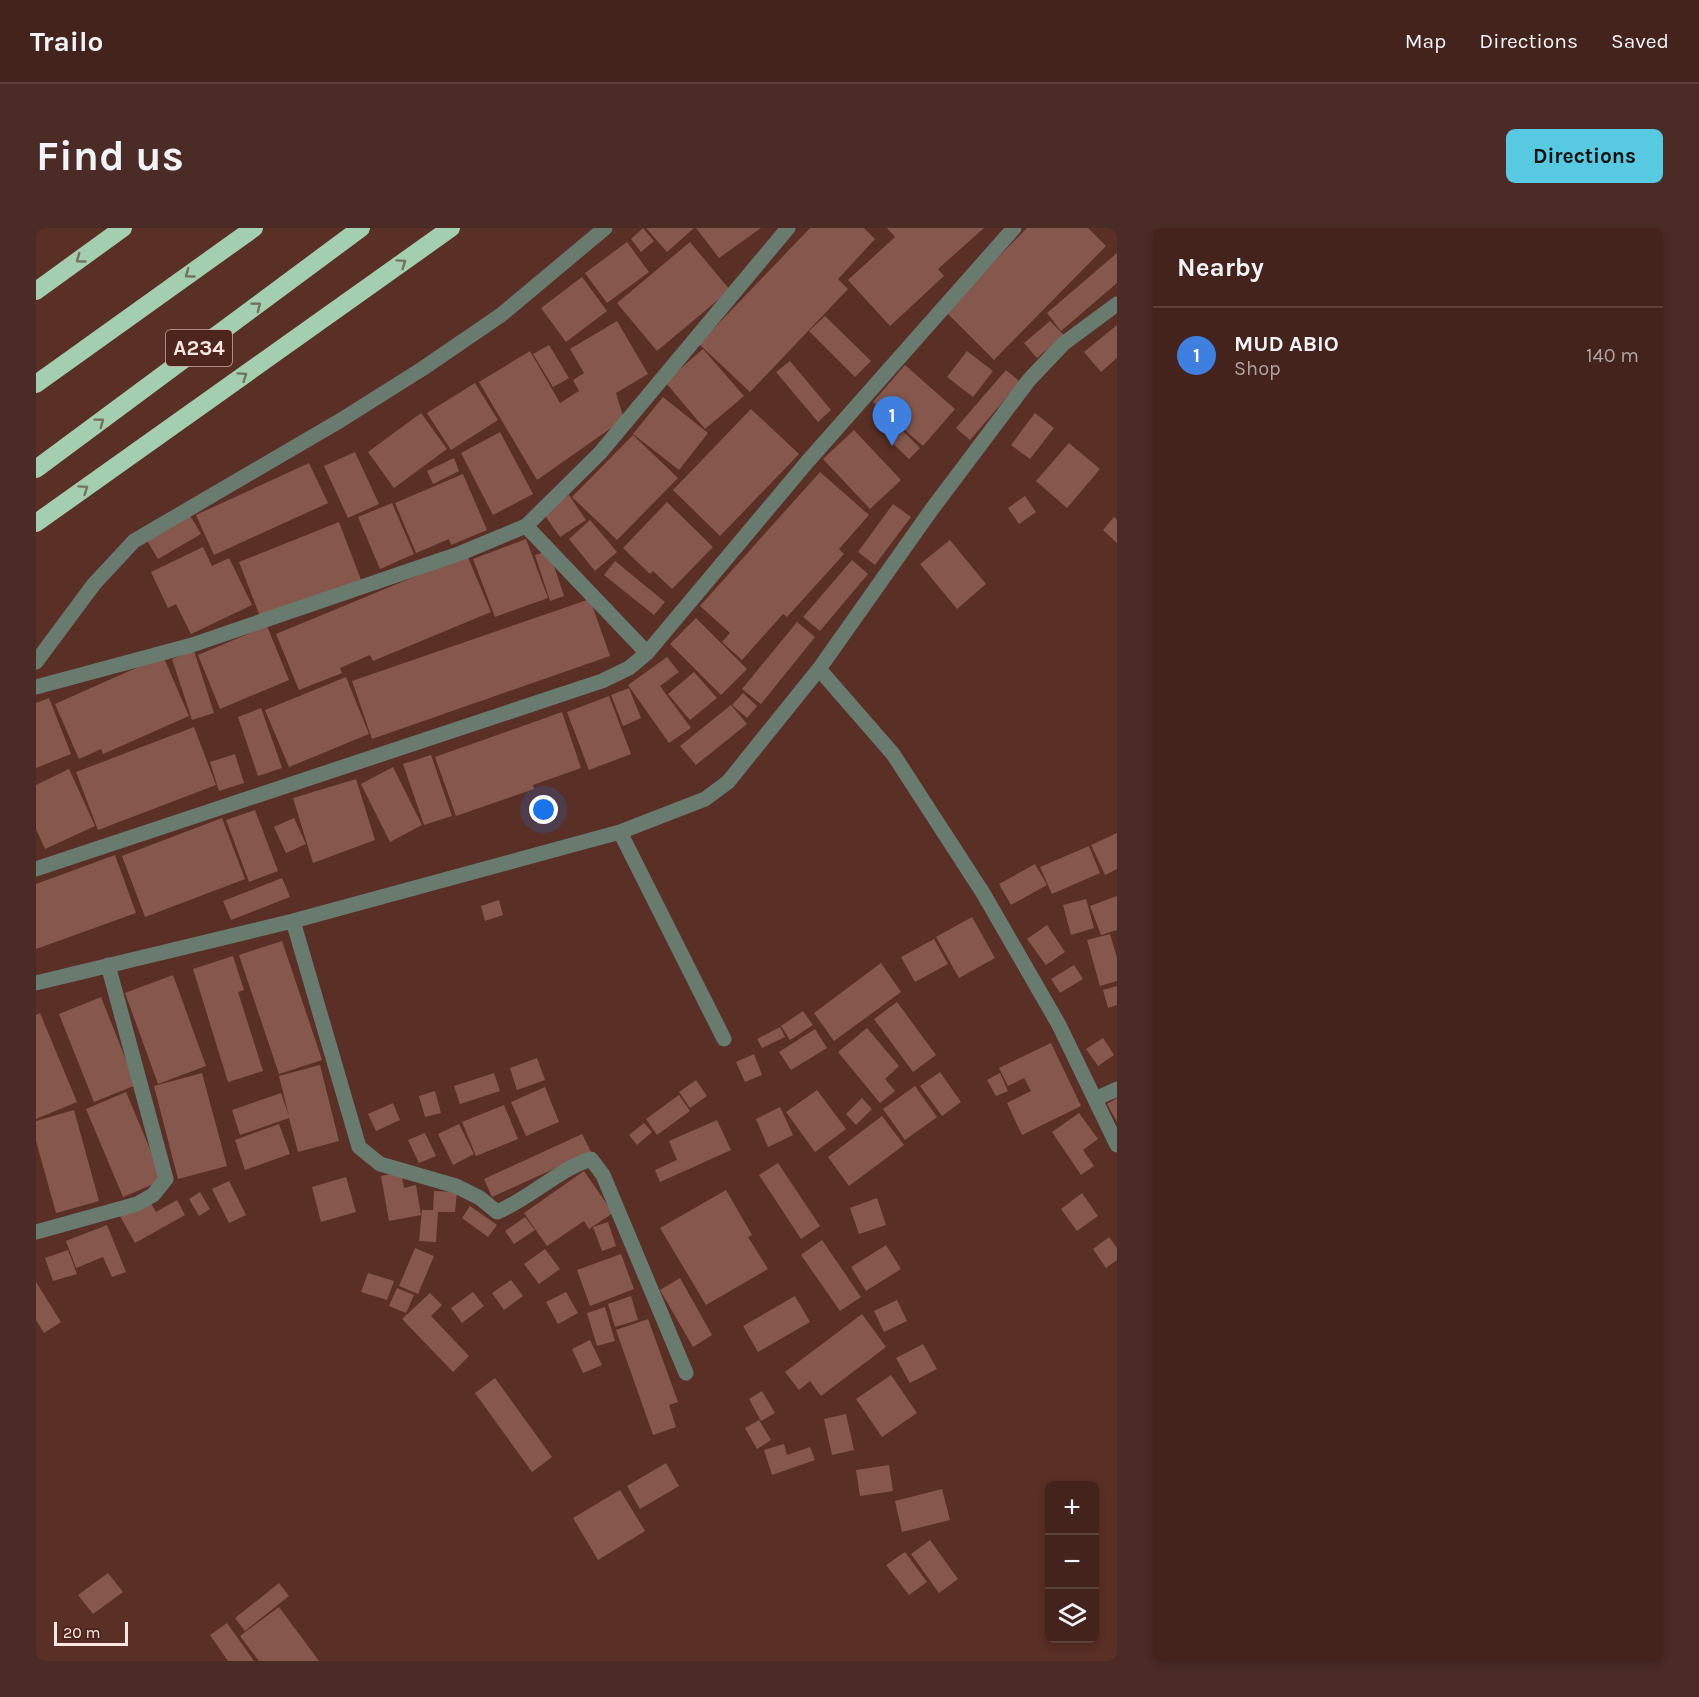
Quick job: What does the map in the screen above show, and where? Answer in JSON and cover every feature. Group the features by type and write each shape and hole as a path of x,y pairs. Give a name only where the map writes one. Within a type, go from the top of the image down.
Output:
{"highway":[{"path":"36,291 123,228"},
{"name":"A234","path":"36,384 254,228"},
{"name":"A234","path":"36,469 362,228"},
{"path":"36,523 451,228"}],"street":[{"path":"36,662 94,584 134,541 341,420 422,369 501,315 604,228"},
{"path":"36,687 192,645 461,553 526,526 600,453 788,228"},
{"path":"36,869 602,681 629,668 647,653 808,461 1014,228"},
{"path":"36,983 293,921 620,832 705,799 728,782 819,669 932,509 1029,380 1063,344 1117,304"},
{"path":"526,526 647,653"},
{"path":"819,669 893,754 983,893 1059,1025 1117,1144"},
{"path":"620,832 724,1039"},
{"path":"293,921 359,1147 380,1164 456,1185 480,1198 497,1212 519,1203 577,1163 591,1159 603,1176 686,1373"},
{"path":"36,1232 137,1204 153,1195 166,1179 108,965"},
{"path":"1095,1099 1117,1089"}],"building":[{"path":"643,228 654,241 641,252 631,239"},
{"path":"646,228 694,228 667,252"},
{"path":"696,228 761,228 719,258"},
{"path":"810,228 864,228 875,239 838,279 848,289 750,392 699,344"},
{"path":"887,228 984,228 938,269 944,276 890,326 848,280 895,237"},
{"path":"1027,228 1088,228 1106,246 994,360 945,311"},
{"path":"627,242 649,272 607,303 585,273"},
{"path":"690,242 730,290 657,351 617,303"},
{"path":"1117,253 1117,283 1061,331 1047,313"},
{"path":"582,277 607,311 566,342 541,308"},
{"path":"825,316 871,361 855,377 809,331"},
{"path":"617,321 648,374 616,393 624,419 537,480 479,382 530,351 560,403 579,391 573,380 584,373 570,349"},
{"path":"1050,321 1064,335 1037,358 1024,343"},
{"path":"1117,325 1117,358 1101,372 1084,352"},
{"path":"549,345 569,378 553,387 533,354"},
{"path":"703,349 744,396 705,429 665,382"},
{"path":"967,351 993,371 973,397 947,377"},
{"path":"790,361 831,410 818,422 776,372"},
{"path":"905,365 955,409 923,446 873,402"},
{"path":"1006,370 1020,382 970,440 956,428"},
{"path":"475,383 498,420 451,450 427,413"},
{"path":"663,397 708,433 679,470 633,434"},
{"path":"751,409 799,454 720,536 673,490"},
{"path":"421,413 447,449 394,488 368,452"},
{"path":"1035,413 1054,428 1030,459 1011,445"},
{"path":"900,428 920,448 909,459 889,440"},
{"path":"854,430 901,480 870,509 823,459"},
{"path":"500,432 533,494 493,515 461,453"},
{"path":"633,435 678,478 617,540 572,497"},
{"path":"1069,443 1100,469 1067,508 1036,481"},
{"path":"355,452 379,504 348,518 324,466"},
{"path":"454,458 459,471 433,484 427,471"},
{"path":"309,463 328,503 214,555 196,515"},
{"path":"820,472 869,515 839,549 844,554 787,617 783,614 742,660 722,642 730,633 700,606"},
{"path":"463,474 487,530 451,545 449,539 416,553 395,503"},
{"path":"569,495 586,520 560,537 543,513"},
{"path":"1025,496 1036,512 1019,524 1008,508"},
{"path":"667,502 713,547 672,589 653,571 650,574 623,548"},
{"path":"392,503 414,554 380,569 358,517"},
{"path":"893,504 911,517 875,565 858,552"},
{"path":"188,512 201,534 158,559 145,537"},
{"path":"1114,517 1117,520 1117,543 1103,530"},
{"path":"590,520 617,552 595,571 569,539"},
{"path":"339,522 361,580 261,619 239,562"},
{"path":"526,539 548,598 495,617 473,559"},
{"path":"950,540 986,584 957,609 920,564"},
{"path":"203,547 212,566 229,558 252,605 191,634 176,604 168,608 151,572"},
{"path":"549,551 564,596 550,601 535,555"},
{"path":"467,555 491,612 373,661 370,655 340,668 342,673 299,690 276,634"},
{"path":"852,560 868,574 820,631 803,617"},
{"path":"615,561 665,602 654,615 604,575"},
{"path":"590,599 610,656 372,739 352,681"},
{"path":"696,618 747,669 721,695 670,644"},
{"path":"797,622 815,637 761,704 742,689"},
{"path":"267,626 289,680 220,709 198,655"},
{"path":"194,651 214,713 192,720 172,659"},
{"path":"163,656 189,716 103,754 101,749 79,759 55,704"},
{"path":"667,657 679,672 660,686 691,728 669,743 628,685"},
{"path":"694,672 717,698 690,720 668,694"},
{"path":"346,677 369,734 289,767 265,710"},
{"path":"629,688 641,718 623,726 611,695"},
{"path":"743,693 757,706 747,718 732,705"},
{"path":"609,696 631,754 589,770 567,712"},
{"path":"49,698 71,754 36,768 36,703"},
{"path":"731,705 747,724 696,765 680,746"},
{"path":"261,708 282,768 258,776 238,717"},
{"path":"562,712 581,768 533,785 534,789 456,816 435,757"},
{"path":"194,727 216,785 98,830 76,772"},
{"path":"235,754 244,783 219,791 210,762"},
{"path":"431,755 452,816 424,825 403,764"},
{"path":"393,767 422,825 390,842 361,784"},
{"path":"69,769 95,826 45,849 36,829 36,785"},
{"path":"356,779 375,840 313,863 293,798"},
{"path":"255,810 278,871 249,882 226,820"},
{"path":"222,818 245,879 145,917 122,856"},
{"path":"294,818 306,844 286,853 274,827"},
{"path":"1117,833 1117,869 1105,875 1091,845"},
{"path":"1089,846 1100,873 1052,894 1040,867"},
{"path":"115,855 136,913 36,949 36,884"},
{"path":"1035,864 1047,885 1011,905 999,884"},
{"path":"282,878 290,897 231,920 223,901"},
{"path":"1117,896 1117,930 1101,935 1090,906"},
{"path":"1086,899 1094,928 1071,935 1063,905"},
{"path":"499,900 503,915 485,921 481,906"},
{"path":"972,917 995,958 959,978 936,937"},
{"path":"1047,925 1065,952 1046,965 1027,939"},
{"path":"1110,934 1117,958 1117,981 1100,986 1087,940"},
{"path":"934,939 948,964 915,982 901,957"},
{"path":"282,941 322,1060 279,1074 239,955"},
{"path":"233,956 244,990 238,992 263,1071 228,1082 193,969"},
{"path":"881,963 901,992 834,1041 814,1013"},
{"path":"1074,965 1083,979 1060,993 1051,979"},
{"path":"173,975 206,1066 158,1084 125,993"},
{"path":"1117,986 1117,1005 1108,1008 1103,990"},
{"path":"101,997 136,1085 94,1102 59,1014"},
{"path":"897,1002 936,1055 913,1072 874,1019"},
{"path":"803,1011 813,1025 790,1040 781,1026"},
{"path":"40,1013 77,1102 36,1119 36,1015"},
{"path":"780,1027 785,1037 762,1048 757,1039"},
{"path":"867,1028 899,1066 885,1079 895,1091 880,1103 838,1052"},
{"path":"815,1029 827,1048 791,1070 779,1052"},
{"path":"1103,1038 1114,1055 1098,1066 1086,1049"},
{"path":"1051,1043 1081,1106 1022,1135 1007,1103 1031,1091 1024,1078 1008,1086 999,1068"},
{"path":"754,1054 762,1075 745,1082 736,1062"},
{"path":"537,1058 545,1080 517,1090 510,1068"},
{"path":"320,1065 339,1141 298,1152 289,1118 240,1135 232,1110 281,1093 289,1116 279,1076"},
{"path":"940,1072 961,1102 942,1116 920,1086"},
{"path":"202,1073 227,1166 178,1179 154,1086"},
{"path":"494,1073 500,1091 460,1104 454,1086"},
{"path":"1000,1073 1008,1091 996,1096 987,1080"},
{"path":"696,1080 707,1096 690,1108 679,1092"},
{"path":"915,1086 937,1117 905,1140 883,1109"},
{"path":"545,1087 559,1122 526,1136 511,1102"},
{"path":"817,1090 846,1129 815,1152 786,1112"},
{"path":"435,1091 441,1113 425,1117 419,1096"},
{"path":"126,1092 163,1180 123,1197 86,1109"},
{"path":"679,1095 690,1111 657,1135 646,1119"},
{"path":"862,1098 872,1109 856,1125 846,1114"},
{"path":"1117,1098 1117,1122 1107,1104"},
{"path":"393,1103 400,1120 376,1131 368,1114"},
{"path":"504,1105 518,1139 476,1156 462,1122"},
{"path":"780,1107 793,1135 768,1147 756,1119"},
{"path":"74,1110 99,1201 56,1213 36,1141 36,1121"},
{"path":"1079,1113 1098,1139 1083,1150 1094,1166 1081,1175 1052,1132"},
{"path":"882,1116 904,1145 849,1186 828,1157"},
{"path":"717,1120 731,1150 660,1182 655,1170 677,1160 669,1141"},
{"path":"644,1123 652,1132 637,1145 629,1135"},
{"path":"279,1124 290,1154 245,1170 235,1140"},
{"path":"459,1124 474,1154 453,1165 438,1134"},
{"path":"425,1133 436,1156 419,1163 408,1140"},
{"path":"582,1134 591,1152 492,1197 484,1179"},
{"path":"778,1163 820,1226 801,1239 759,1175"},
{"path":"584,1171 613,1213 589,1229 584,1221 547,1246 524,1213"},
{"path":"401,1172 404,1188 416,1185 421,1215 389,1221 381,1176"},
{"path":"346,1177 356,1212 321,1222 312,1187"},
{"path":"229,1181 246,1215 229,1223 212,1189"},
{"path":"726,1190 752,1235 748,1237 768,1269 706,1305 660,1228"},
{"path":"434,1191 457,1192 455,1212 438,1212 436,1242 419,1241 422,1210 433,1210"},
{"path":"200,1192 210,1209 199,1216 189,1199"},
{"path":"1082,1193 1098,1216 1077,1231 1061,1209"},
{"path":"877,1198 886,1225 859,1234 850,1208"},
{"path":"149,1200 156,1212 177,1200 185,1215 135,1243 120,1216"},
{"path":"470,1206 497,1225 488,1237 462,1218"},
{"path":"525,1217 535,1230 514,1244 505,1231"},
{"path":"608,1222 616,1246 602,1251 593,1227"},
{"path":"107,1225 126,1272 112,1277 103,1257 76,1268 66,1241"},
{"path":"1109,1237 1117,1248 1117,1260 1106,1268 1093,1249"},
{"path":"822,1240 861,1297 840,1311 801,1255"},
{"path":"886,1245 901,1269 866,1291 851,1267"},
{"path":"415,1248 434,1256 418,1294 399,1286"},
{"path":"545,1249 560,1269 539,1284 524,1264"},
{"path":"68,1250 77,1274 53,1281 45,1258"},
{"path":"621,1254 634,1289 590,1306 577,1270"},
{"path":"368,1273 394,1281 387,1300 361,1292"},
{"path":"680,1278 712,1335 693,1347 660,1290"},
{"path":"511,1280 523,1296 504,1310 492,1293"},
{"path":"36,1282 61,1322 44,1333 36,1320"},
{"path":"397,1288 414,1295 406,1313 389,1306"},
{"path":"473,1292 484,1306 462,1323 451,1308"},
{"path":"566,1292 578,1313 558,1324 546,1302"},
{"path":"430,1293 442,1305 431,1316 469,1356 453,1372 402,1319"},
{"path":"631,1296 638,1320 615,1327 608,1304"},
{"path":"795,1296 810,1322 758,1352 743,1326"},
{"path":"897,1300 907,1321 884,1332 874,1311"},
{"path":"605,1307 615,1341 597,1346 587,1313"},
{"path":"862,1314 886,1347 821,1396 810,1381 799,1390 785,1372"},
{"path":"648,1319 678,1402 669,1405 676,1427 653,1435 616,1330"},
{"path":"590,1340 602,1365 583,1373 572,1349"},
{"path":"923,1344 937,1369 910,1383 896,1358"},
{"path":"891,1375 917,1413 882,1437 856,1399"},
{"path":"495,1378 552,1457 532,1472 475,1393"},
{"path":"762,1391 775,1413 761,1421 749,1399"},
{"path":"846,1414 854,1450 832,1455 824,1419"},
{"path":"759,1420 771,1440 757,1449 745,1428"},
{"path":"784,1444 787,1455 810,1447 815,1460 772,1475 764,1450"},
{"path":"666,1463 679,1486 640,1509 627,1486"},
{"path":"889,1465 893,1491 860,1496 856,1470"},
{"path":"942,1489 950,1520 902,1532 895,1501"},
{"path":"620,1490 645,1531 598,1560 573,1518"},
{"path":"930,1540 958,1579 939,1593 911,1554"},
{"path":"905,1552 927,1582 909,1595 886,1565"},
{"path":"108,1573 123,1592 93,1614 78,1595"},
{"path":"279,1583 289,1596 245,1631 235,1618"},
{"path":"279,1607 319,1661 259,1661 240,1636"},
{"path":"227,1623 254,1661 228,1661 210,1635"}],"place":[{"name":"MUD ABIO","path":"892,446"}]}
